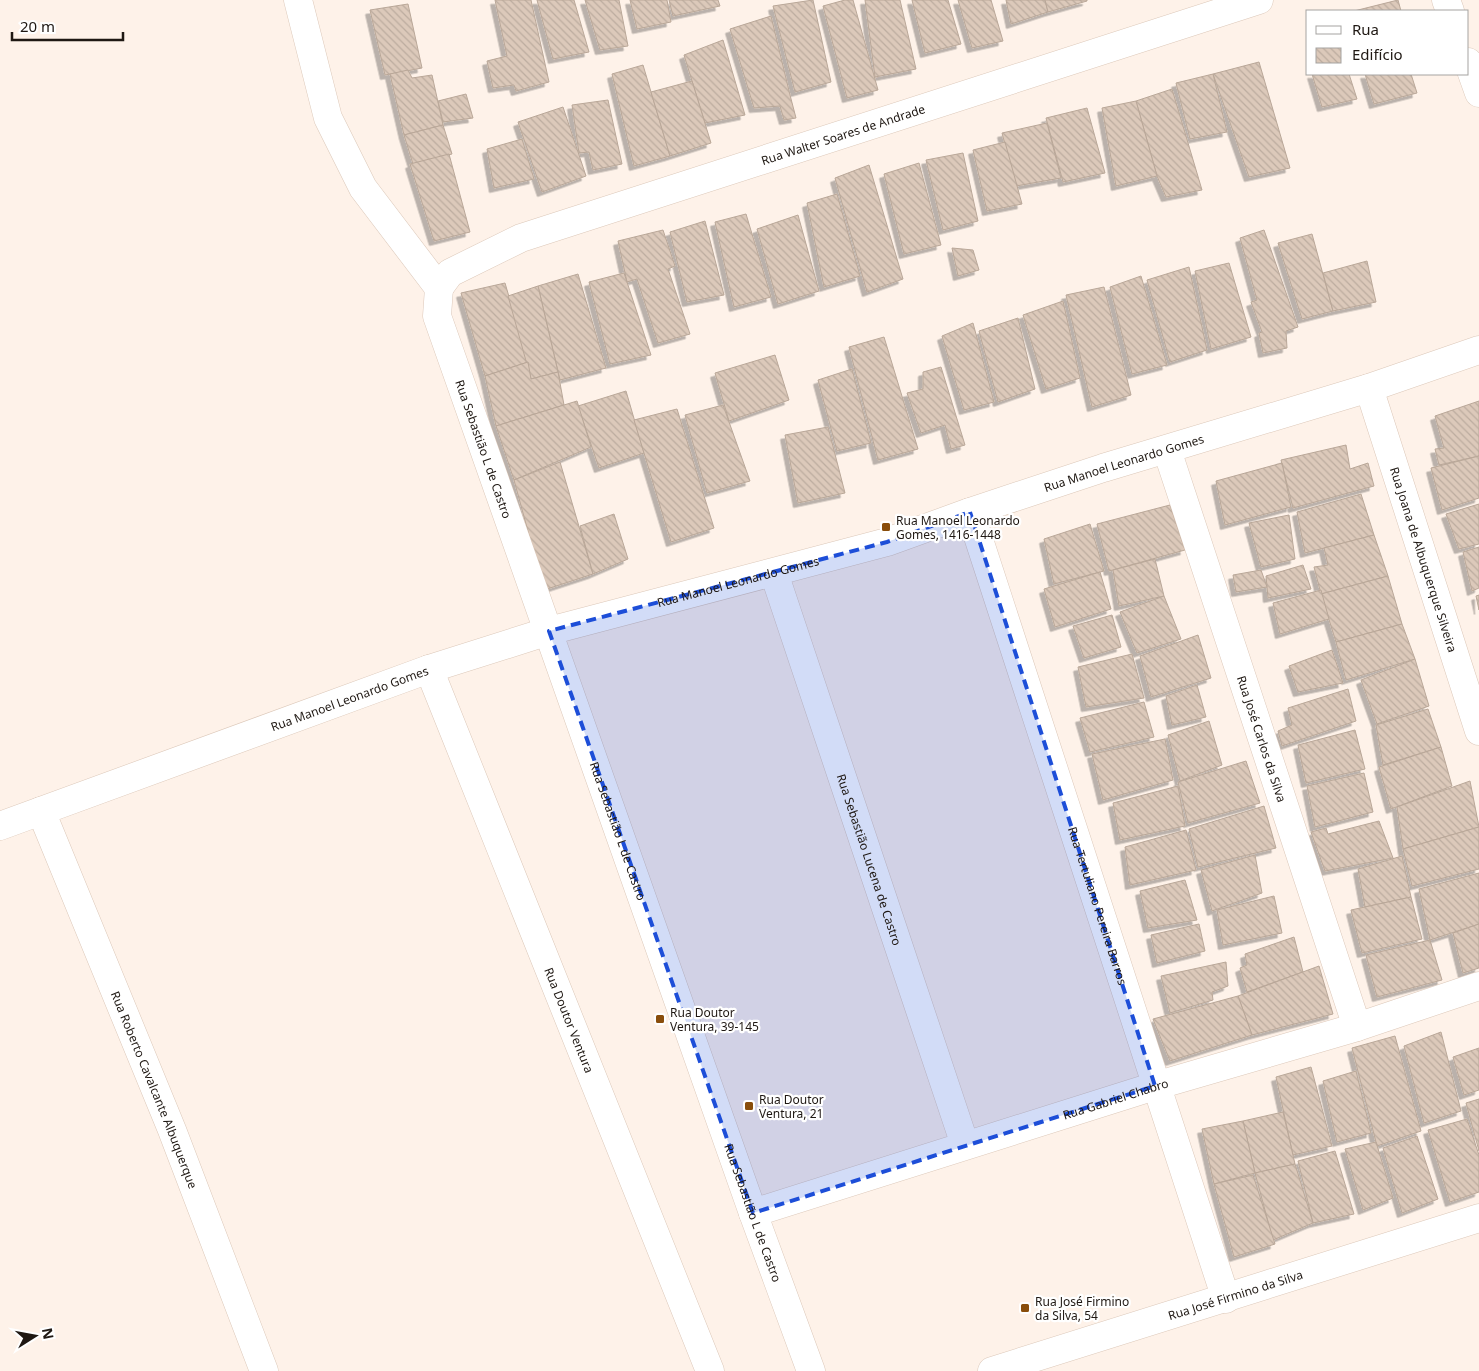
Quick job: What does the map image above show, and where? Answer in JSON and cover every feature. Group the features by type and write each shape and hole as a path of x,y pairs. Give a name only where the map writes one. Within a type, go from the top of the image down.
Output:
{"street":[{"path":"298,0 328,118 363,188 439,288"},
{"name":"Rua Walter Soares de Andrade","path":"439,288 450,273 521,238 1259,0"},
{"path":"1469,65 1479,93"},
{"name":"Rua Sebastião L de Castro","path":"439,288 437,316 753,1213 811,1371"},
{"name":"Rua Manoel Leonardo Gomes","path":"0,826 428,669 549,632 887,542 1103,468 1369,388 1479,350"},
{"name":"Rua Joana de Albuquerque Silveira","path":"1369,388 1479,731"},
{"name":"Rua José Carlos da Silva","path":"1167,450 1357,1027"},
{"name":"Rua Tertuliano Pereira Barros","path":"970,512 1082,852 1155,1086 1226,1299"},
{"name":"Rua Sebastião Lucena de Castro","path":"774,573 965,1145"},
{"name":"Rua Doutor Ventura","path":"428,669 710,1371"},
{"name":"Rua Roberto Cavalcante Albuquerque","path":"41,812 172,1130 264,1371"},
{"name":"Rua Gabriel Chabro","path":"753,1213 1155,1086 1357,1027 1479,986"},
{"name":"Rua José Firmino da Silva","path":"992,1371 1479,1218"}],"highlighted area":[{"path":"970,512 1155,1086 753,1213 549,631 887,542"}],"building":[{"path":"495,0 531,0 549,82 516,91 514,85 493,88 487,61 507,56"},
{"path":"537,0 574,0 589,52 553,59"},
{"path":"585,0 619,0 628,46 600,50"},
{"path":"630,0 667,0 671,22 637,29"},
{"path":"669,0 718,0 720,6 673,16"},
{"path":"813,0 831,82 795,92 773,6"},
{"path":"845,0 853,0 878,90 847,98 823,6"},
{"path":"865,0 900,0 916,69 875,77"},
{"path":"912,0 948,0 961,44 925,53"},
{"path":"958,0 991,0 1003,41 972,48"},
{"path":"1006,0 1045,0 1048,12 1011,24"},
{"path":"1045,0 1087,0 1087,1 1048,12"},
{"path":"1398,0 1401,10 1358,10"},
{"path":"408,4 422,68 385,75 370,10"},
{"path":"771,16 796,118 784,120 780,106 754,108 730,29"},
{"path":"723,40 745,115 705,123 684,55"},
{"path":"1259,62 1290,168 1249,177 1213,74"},
{"path":"643,65 670,156 634,166 612,74"},
{"path":"408,70 412,78 432,75 443,125 404,135 390,74"},
{"path":"1213,74 1227,132 1190,139 1176,83"},
{"path":"1312,75 1349,75 1357,99 1322,107"},
{"path":"1365,75 1411,75 1417,93 1374,104"},
{"path":"692,81 711,143 670,156 651,92"},
{"path":"1172,89 1202,190 1166,197 1157,176 1136,101"},
{"path":"466,94 473,118 443,122 438,101"},
{"path":"608,100 622,164 593,170 589,152 579,153 572,105"},
{"path":"1136,101 1157,176 1116,186 1102,108"},
{"path":"563,107 586,176 542,192 518,122"},
{"path":"1087,108 1105,173 1063,182 1046,118"},
{"path":"1047,123 1061,178 1016,186 1002,133"},
{"path":"443,125 452,154 413,164 404,135"},
{"path":"522,139 534,179 494,188 487,149"},
{"path":"1005,142 1022,204 987,211 973,150"},
{"path":"963,153 978,221 943,230 926,160"},
{"path":"449,154 470,232 434,241 410,164"},
{"path":"919,163 941,245 904,254 884,174"},
{"path":"869,165 903,279 867,292 835,178"},
{"path":"837,194 860,276 824,287 807,203"},
{"path":"746,214 771,297 734,307 715,222"},
{"path":"798,215 819,291 778,304 757,229"},
{"path":"705,221 724,295 687,302 670,232"},
{"path":"663,230 675,266 668,269 690,334 658,343 637,279 627,282 618,241"},
{"path":"1264,230 1298,327 1286,331 1287,348 1263,353 1259,333 1262,332 1251,302 1257,300 1240,238"},
{"path":"1312,234 1333,311 1302,319 1278,243"},
{"path":"952,248 973,250 979,270 958,276"},
{"path":"1367,261 1376,302 1333,311 1323,273"},
{"path":"1229,263 1251,337 1211,349 1195,271"},
{"path":"1189,267 1207,350 1170,362 1147,280"},
{"path":"624,273 651,355 610,364 589,282"},
{"path":"578,274 606,368 560,380 538,286"},
{"path":"1141,276 1167,365 1132,374 1110,287"},
{"path":"505,283 528,362 485,376 461,293"},
{"path":"538,286 558,372 531,379 508,296"},
{"path":"1104,287 1131,395 1092,407 1066,295"},
{"path":"1063,301 1080,378 1046,389 1023,315"},
{"path":"1018,318 1035,389 998,402 979,331"},
{"path":"973,323 994,402 964,410 942,336"},
{"path":"884,337 918,449 878,460 849,347"},
{"path":"775,355 789,400 729,421 715,373"},
{"path":"528,362 531,379 558,372 564,405 496,426 485,376"},
{"path":"941,367 965,445 951,449 945,425 921,433 907,393 923,389 923,372"},
{"path":"852,369 871,443 837,451 818,380"},
{"path":"626,391 644,453 599,468 578,406"},
{"path":"577,401 591,447 514,480 496,426"},
{"path":"1479,401 1479,456 1439,465 1435,449 1444,448 1435,416"},
{"path":"723,405 750,481 707,493 685,415"},
{"path":"677,409 714,528 671,542 634,420"},
{"path":"828,427 845,493 798,503 785,435"},
{"path":"1346,445 1350,469 1368,463 1374,486 1293,508 1281,460"},
{"path":"1479,456 1479,498 1442,510 1431,468"},
{"path":"560,462 593,574 544,590 514,480"},
{"path":"1282,463 1291,507 1225,525 1216,481"},
{"path":"1361,494 1374,535 1305,553 1297,512"},
{"path":"1479,504 1479,544 1459,549 1446,514"},
{"path":"1170,505 1185,550 1109,571 1097,524"},
{"path":"614,514 628,559 593,574 580,526"},
{"path":"1289,515 1295,559 1261,567 1249,523"},
{"path":"1090,524 1104,571 1054,584 1044,539"},
{"path":"1374,535 1388,576 1321,594 1314,567 1328,565 1324,548"},
{"path":"1479,547 1479,588 1472,591 1463,552"},
{"path":"1155,559 1164,596 1119,606 1113,570"},
{"path":"1303,565 1311,589 1268,598 1266,576"},
{"path":"1261,570 1267,587 1236,592 1233,575"},
{"path":"1100,572 1111,609 1055,627 1044,589"},
{"path":"1388,576 1402,624 1336,642 1321,594"},
{"path":"1321,590 1329,619 1280,634 1273,603"},
{"path":"1479,595 1479,610 1476,596"},
{"path":"1164,596 1181,639 1137,653 1120,612"},
{"path":"1112,615 1121,647 1084,658 1073,626"},
{"path":"1402,624 1415,659 1346,680 1336,642"},
{"path":"1198,635 1211,678 1151,697 1140,656"},
{"path":"1332,650 1343,683 1298,692 1289,666"},
{"path":"1132,654 1144,698 1086,707 1078,667"},
{"path":"1415,659 1429,706 1377,724 1361,680"},
{"path":"1197,685 1206,717 1172,725 1166,696"},
{"path":"1348,689 1356,721 1282,746 1278,731 1292,725 1288,708"},
{"path":"1144,702 1154,737 1090,752 1080,718"},
{"path":"1428,709 1441,747 1383,765 1376,725"},
{"path":"1209,721 1222,765 1180,781 1168,735"},
{"path":"1355,730 1365,769 1306,783 1298,745"},
{"path":"1165,739 1173,780 1103,800 1092,754"},
{"path":"1441,747 1452,786 1391,809 1379,767"},
{"path":"1246,761 1260,803 1188,823 1178,782"},
{"path":"1364,773 1373,812 1315,827 1307,786"},
{"path":"1470,781 1479,827 1403,849 1397,807"},
{"path":"1178,786 1185,826 1120,840 1113,803"},
{"path":"1264,806 1276,848 1198,867 1189,829"},
{"path":"1379,821 1393,858 1325,871 1311,832 1326,828 1328,834"},
{"path":"1479,827 1479,869 1412,886 1403,849"},
{"path":"1186,830 1196,870 1130,885 1125,847"},
{"path":"1255,855 1262,893 1212,911 1201,870"},
{"path":"1402,856 1411,897 1365,907 1358,869"},
{"path":"1479,873 1479,924 1430,940 1419,889"},
{"path":"1185,880 1197,920 1148,928 1140,891"},
{"path":"1274,896 1282,933 1223,945 1217,910"},
{"path":"1411,897 1422,939 1362,953 1351,910"},
{"path":"1199,924 1205,951 1157,963 1151,935"},
{"path":"1479,924 1479,968 1463,973 1453,933"},
{"path":"1294,937 1303,972 1247,992 1240,968 1247,965 1245,954"},
{"path":"1430,940 1442,980 1377,997 1366,955"},
{"path":"1226,962 1228,986 1212,992 1213,1000 1170,1013 1161,976"},
{"path":"1319,966 1333,1014 1252,1035 1238,996"},
{"path":"1238,996 1252,1035 1170,1061 1153,1019"},
{"path":"1441,1032 1461,1111 1424,1123 1404,1046"},
{"path":"1395,1036 1421,1131 1377,1146 1352,1048"},
{"path":"1479,1048 1479,1090 1464,1095 1453,1057"},
{"path":"1311,1067 1332,1146 1293,1155 1276,1077"},
{"path":"1356,1071 1371,1133 1337,1142 1323,1081"},
{"path":"1479,1099 1479,1151 1466,1103"},
{"path":"1283,1112 1295,1164 1255,1173 1243,1121"},
{"path":"1467,1119 1479,1155 1479,1192 1450,1202 1428,1130"},
{"path":"1243,1121 1255,1173 1214,1184 1202,1129"},
{"path":"1417,1136 1438,1199 1402,1213 1383,1148"},
{"path":"1376,1142 1393,1198 1363,1210 1345,1149"},
{"path":"1335,1151 1354,1214 1313,1223 1298,1161"},
{"path":"1295,1164 1313,1223 1273,1240 1255,1173"},
{"path":"1253,1175 1275,1244 1234,1257 1214,1184"}],"place":[{"name":"Rua Manoel Leonardo Gomes, 1416-1448","path":"886,527"},
{"name":"Rua Doutor Ventura, 39-145","path":"660,1019"},
{"name":"Rua Doutor Ventura, 21","path":"749,1106"},
{"name":"Rua José Firmino da Silva, 54","path":"1025,1308"}]}
